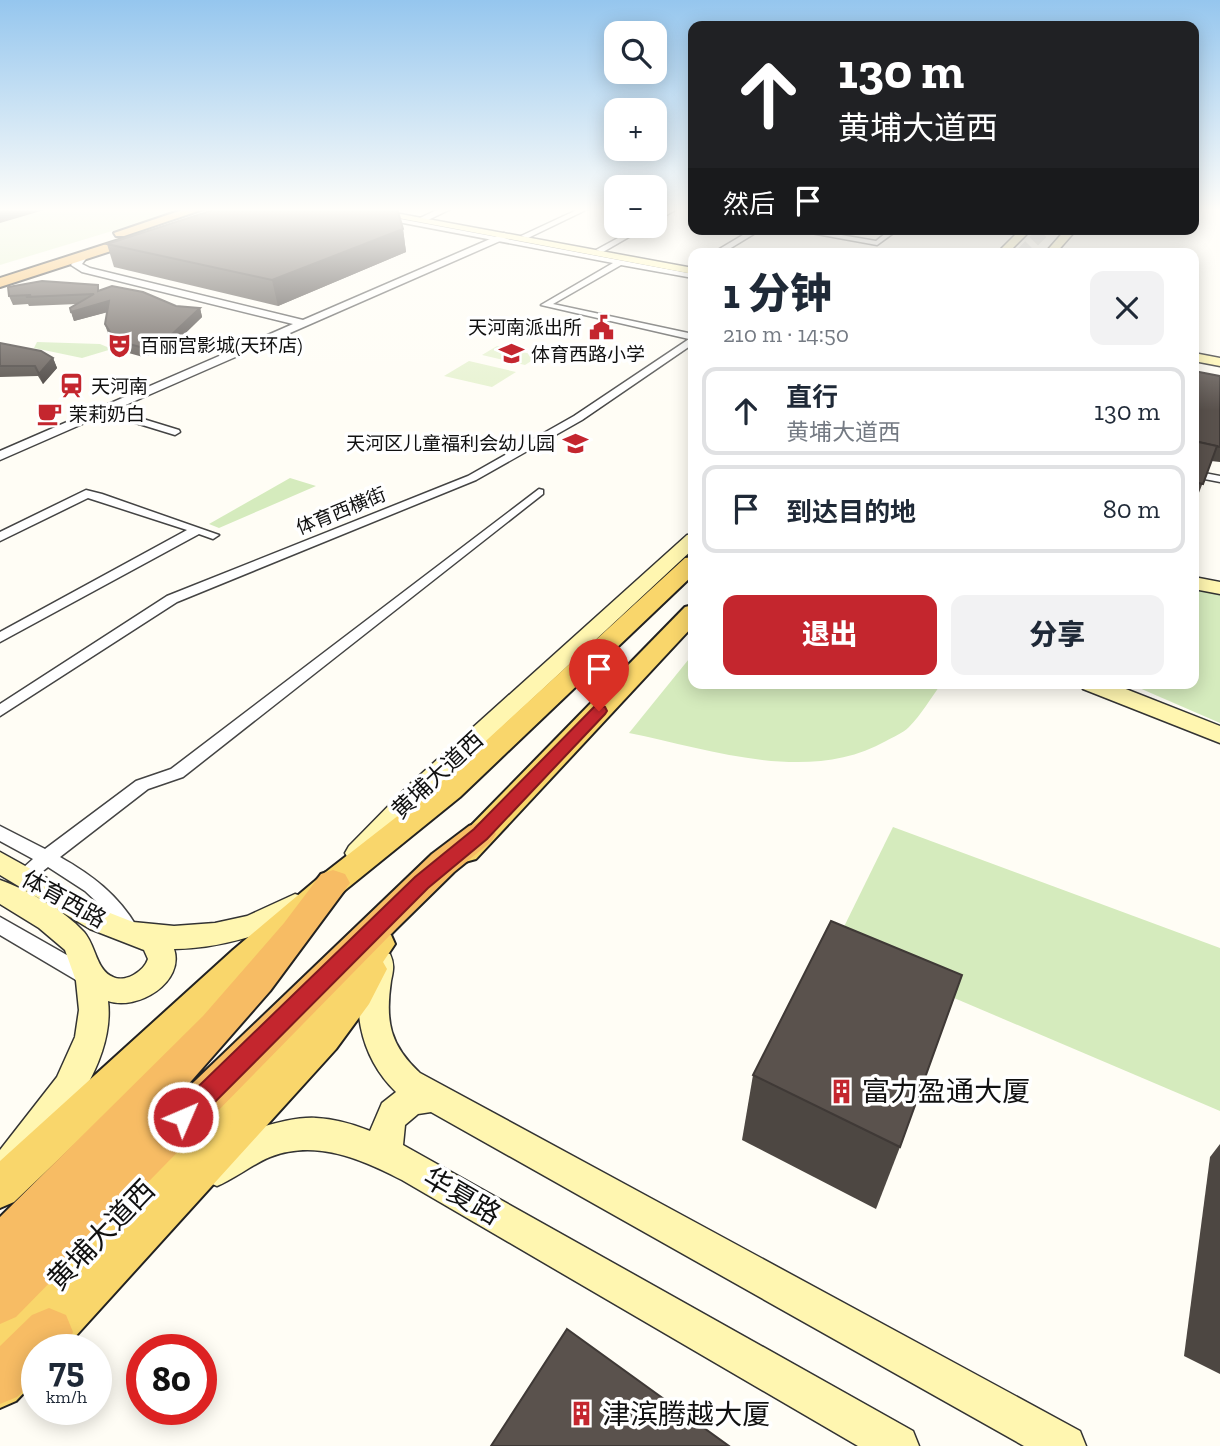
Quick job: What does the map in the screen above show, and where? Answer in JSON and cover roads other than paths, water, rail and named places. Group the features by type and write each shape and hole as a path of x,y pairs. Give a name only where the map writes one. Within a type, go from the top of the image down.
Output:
{"highway":[{"path":"0,283 23,275"},
{"path":"0,1301 385,918 443,863 480,834"},
{"path":"0,1248 124,1126 253,989 295,937 333,883"},
{"path":"0,1380 49,1332"}],"main road":[{"path":"1199,358 1220,362"},
{"path":"1199,366 1220,369"},
{"name":"黄埔大道西","path":"0,1188 333,883 364,846 419,790 688,544"},
{"path":"333,883 450,790 688,567"},
{"path":"1199,584 1220,588"},
{"name":"黄埔大道西","path":"0,1339 249,1084 480,834 688,619"},
{"path":"1105,689 1220,734"},
{"name":"体育西路","path":"8,877 130,933 186,937 236,932 272,919 333,883"},
{"name":"体育西路","path":"8,877 73,939 80,949 90,978"},
{"path":"90,978 119,992 148,981 159,971 163,960 161,948 154,942 130,933"},
{"path":"387,934 374,988 376,1036 383,1056 397,1073 430,1097 1065,1446"},
{"path":"0,1385 270,1099 342,1016 359,992 387,934"},
{"path":"0,1177 54,1108 85,1056 93,1033 94,995 90,978"},
{"path":"388,1155 385,1133 389,1121 397,1110 415,1097 430,1097"},
{"name":"华夏路","path":"49,1332 199,1181 236,1156 265,1142 297,1132 339,1137 388,1155 898,1446"}],"street":[{"path":"108,275 303,323"},
{"path":"3,452 410,275"},
{"path":"596,275 545,305 688,337"},
{"name":"体育西横街","path":"0,711 172,599 472,478 578,418 688,341"},
{"path":"104,410 174,432"},
{"path":"1199,475 1220,480"},
{"path":"8,877 45,860 142,785 177,773 539,492"},
{"path":"0,537 86,494 213,535"},
{"path":"0,638 197,530"},
{"path":"0,833 92,886 115,905 130,933"},
{"path":"0,925 90,978"}],"place":[{"name":"天河南派出所","path":"602,327"},
{"name":"百丽宫影城(天环店)","path":"120,345"},
{"name":"体育西路小学","path":"511,354"},
{"name":"天河南","path":"71,386"},
{"name":"茉莉奶白","path":"49,414"},
{"name":"天河区儿童福利会幼儿园","path":"575,443"},
{"name":"富力盈通大厦","path":"842,1091"},
{"name":"津滨腾越大厦","path":"582,1414"}]}
